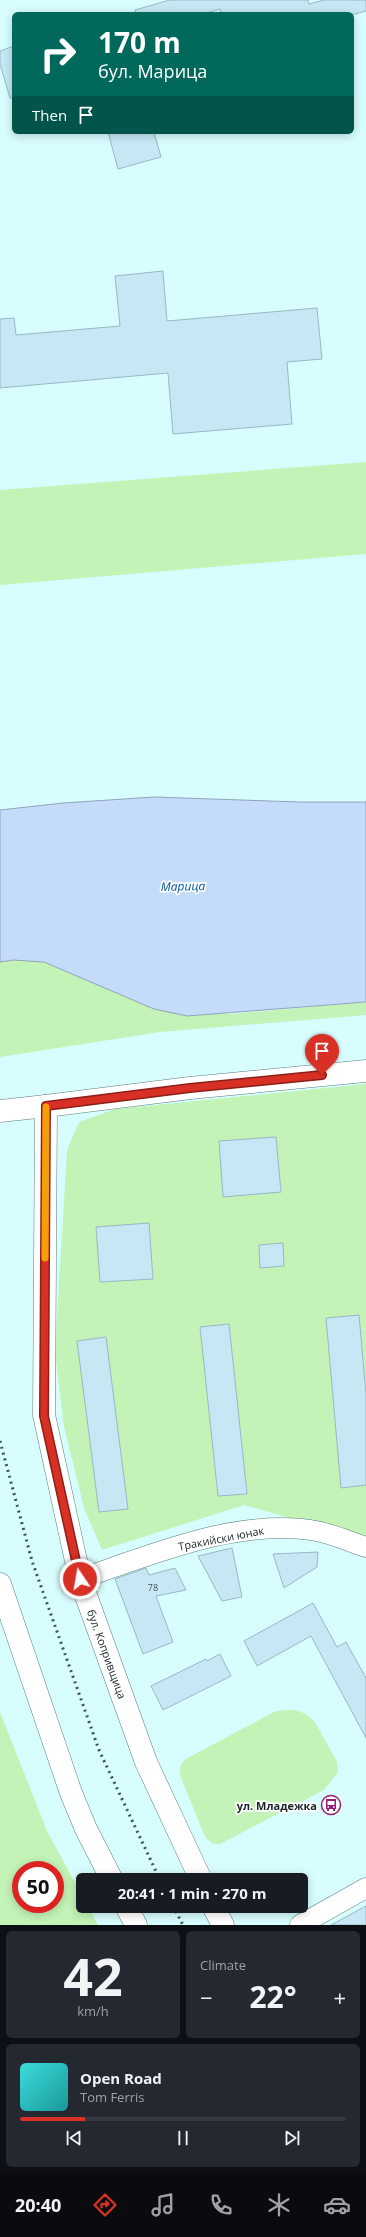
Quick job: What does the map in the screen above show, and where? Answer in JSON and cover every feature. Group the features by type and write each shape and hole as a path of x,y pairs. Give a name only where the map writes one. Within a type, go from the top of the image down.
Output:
{"main road":[{"path":"0,1111 190,1088 366,1071"},
{"name":"бул. Копривщица","path":"46,1106 44,1416 80,1579 146,1762 198,1873"},
{"path":"0,1584 71,1793 86,1829 108,1873"},
{"path":"130,1913 136,1925"},
{"path":"217,1913 223,1925"}],"street":[{"name":"Тракийски юнак","path":"80,1579 187,1542 267,1528 317,1531 366,1547"},
{"path":"300,1925 364,1892"}],"green space":[{"path":"366,462 366,554 0,585 0,490"},
{"path":"13,960 44,962 154,1009 231,1014 366,1002 366,1015 160,1032 0,1057 0,962"},
{"path":"366,1084 366,1540 244,1505 102,1550 84,1508 64,1427 55,1352 67,1150 79,1122 115,1109"},
{"path":"295,1710 306,1714 315,1722 337,1762 338,1772 324,1790 220,1844 213,1844 205,1837 181,1777 180,1771 182,1764 186,1759 274,1712"},
{"path":"0,1712 47,1831 63,1861 12,1861 12,1913 64,1913 64,1862 76,1884 76,1913 92,1913 98,1925 0,1925"}],"water":[{"name":"Марица","path":"154,797 299,802 366,802 366,1002 187,1016 154,1009 44,962 13,960 0,962 0,810 63,803"}],"building":[{"path":"170,0 308,0 309,4 324,0 366,0 366,11 355,14 354,12 221,12 220,9 210,12 136,12 135,10"},
{"path":"12,47 12,98 10,98 0,64 0,51"},
{"path":"109,134 155,134 161,157 118,169"},
{"path":"163,271 167,321 317,308 322,359 287,362 292,424 173,434 168,373 0,388 0,319 14,318 16,335 120,326 115,276"},
{"path":"276,1137 281,1192 223,1197 219,1141"},
{"path":"149,1223 153,1279 100,1282 96,1227"},
{"path":"283,1243 284,1266 260,1268 259,1245"},
{"path":"359,1315 366,1394 366,1485 341,1488 326,1318"},
{"path":"229,1324 247,1494 218,1496 200,1327"},
{"path":"106,1337 128,1509 99,1512 77,1341"},
{"path":"232,1548 242,1597 222,1601 198,1556"},
{"path":"318,1552 317,1567 284,1588 273,1554"},
{"path":"146,1568 149,1575 175,1568 186,1590 156,1596 173,1642 143,1654 115,1579"},
{"path":"313,1603 337,1647 346,1642 366,1678 366,1738 311,1636 257,1666 244,1641"},
{"path":"220,1654 231,1676 163,1710 151,1686 206,1659 207,1661"},
{"path":"366,1906 366,1925 331,1925"}],"railway":[{"path":"0,1441 32,1561 99,1750 157,1873"},
{"path":"177,1913 183,1925"}],"slow traffic":[{"path":"45,1258 46,1107"}],"place":[{"name":"ул. Младежка","path":"331,1805"}],"route":[{"path":"80,1579 44,1416 46,1106 190,1088 322,1075"}]}
